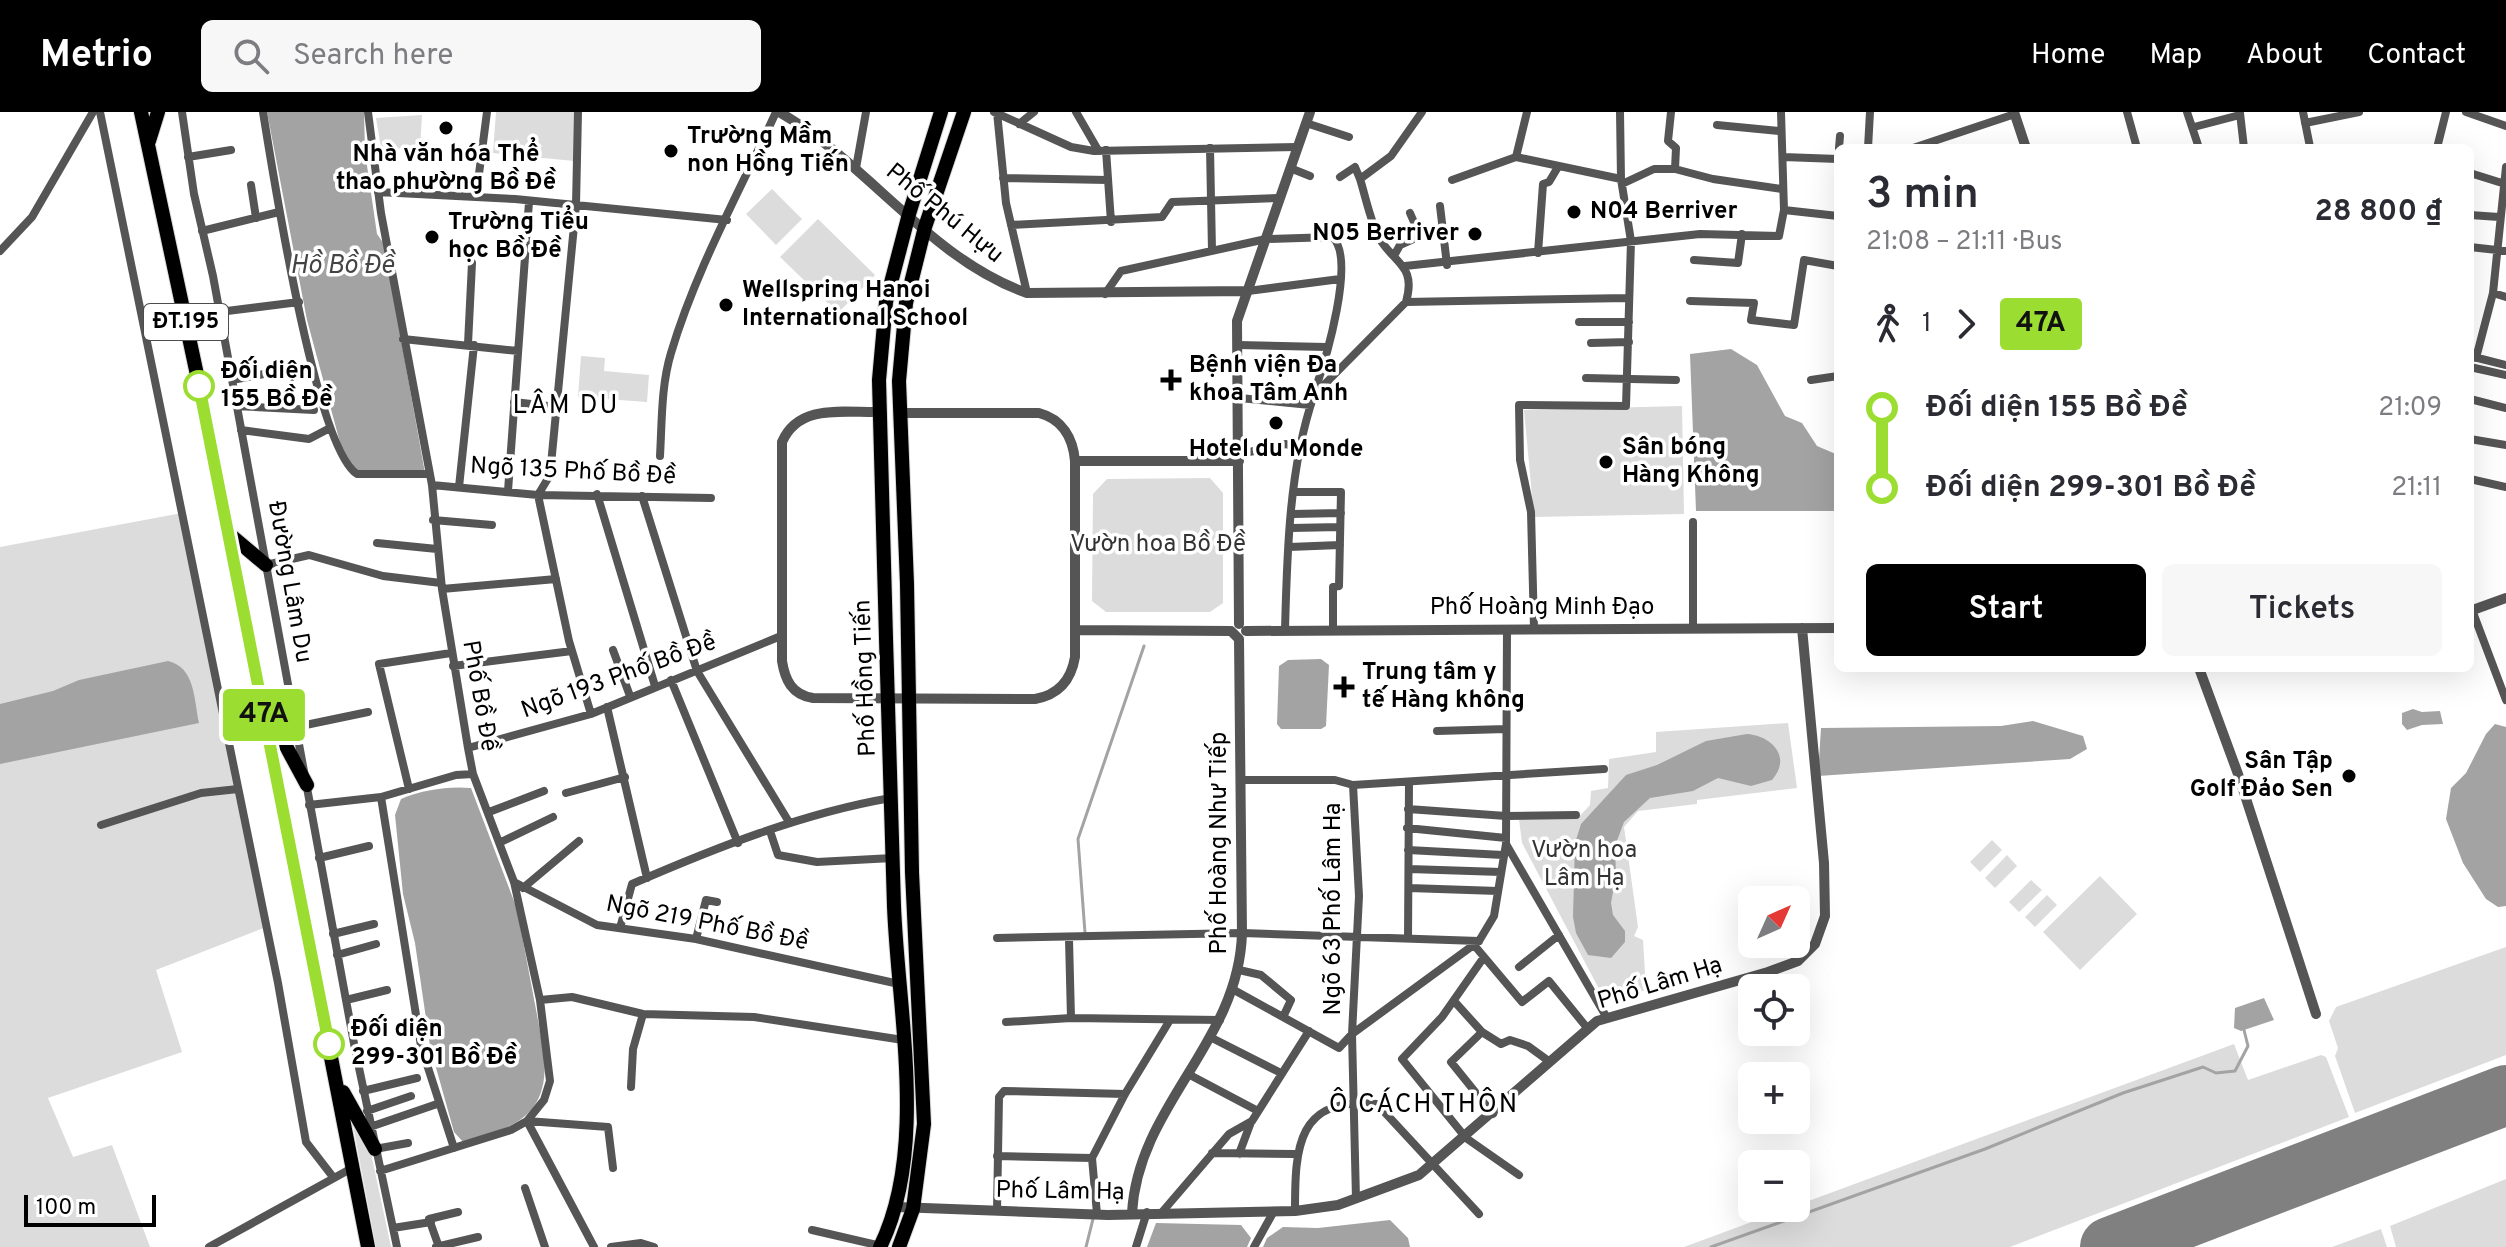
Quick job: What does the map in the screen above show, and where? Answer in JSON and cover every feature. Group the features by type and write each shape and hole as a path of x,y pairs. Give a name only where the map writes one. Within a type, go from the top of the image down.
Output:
{"main road":[{"name":"ĐT.195","path":"141,112 260,699"},
{"path":"148,145 158,112"},
{"name":"Phố Hồng Tiến","path":"880,1246 897,1207 906,1130 893,858 880,412 886,302 941,112"},
{"name":"Phố Hồng Tiến","path":"899,1247 913,1209 924,1124 911,857 910,699 900,413 906,303 925,227 964,112"},
{"path":"228,533 266,565"},
{"path":"260,699 307,785"},
{"path":"260,699 368,1247"},
{"path":"337,1081 375,1149"}],"street":[{"path":"0,251 32,217 93,112"},
{"path":"100,112 238,789 306,1142 333,1177"},
{"name":"Đường Lâm Du","path":"182,112 333,934 370,1127 397,1247"},
{"path":"263,112 279,212 339,455 347,468 357,474 430,474"},
{"name":"Phố Bồ Đề","path":"368,112 403,339 432,485 441,586 473,774 514,882 540,1000 550,1081 544,1100 527,1121"},
{"path":"476,197 487,112"},
{"path":"578,112 576,205 550,475 538,495 572,651 591,714"},
{"path":"660,456 664,384 671,354 697,280 778,112"},
{"name":"Phố Phú Hựu","path":"778,112 856,168 971,266 999,283 1027,293 1248,291"},
{"path":"856,168 866,112"},
{"path":"996,112 1071,147 1102,150 1297,147"},
{"path":"996,112 1011,225 1027,293"},
{"path":"1019,124 1034,112"},
{"path":"1076,112 1102,150 1111,222"},
{"path":"1360,179 1391,156 1422,112"},
{"path":"1516,157 1527,112"},
{"path":"1534,628 1531,512 1520,460 1519,405 1626,406 1631,241 1621,181 1620,112"},
{"path":"1671,112 1668,141 1676,148 1675,169"},
{"path":"1405,266 1447,265 1631,241 1742,234 1781,235 1784,210 1779,131 1781,112"},
{"path":"1868,144 1870,112"},
{"path":"2127,112 2136,144"},
{"path":"2187,112 2198,144"},
{"path":"2303,112 2308,144"},
{"path":"2305,123 2359,112"},
{"path":"2438,144 2446,112"},
{"path":"2466,112 2506,126"},
{"path":"1925,144 2015,113 2025,144"},
{"path":"2194,127 2240,114 2244,144"},
{"path":"1308,117 1349,137"},
{"name":"Phố Hoàng Như Tiếp","path":"1132,1213 1142,1161 1221,1020 1239,970 1242,933 1237,321 1308,117"},
{"path":"1717,125 1779,131"},
{"path":"1839,144 1840,136"},
{"path":"1210,148 1212,251"},
{"path":"188,157 231,150"},
{"path":"1452,180 1516,157 1621,181 1654,169 1675,169 1713,179 1782,189"},
{"path":"1783,157 1834,159"},
{"path":"1314,395 1406,302 1409,292 1405,266 1381,242 1355,167 1340,177"},
{"path":"1538,253 1543,184 1549,182 1558,167"},
{"path":"2474,354 2493,293 2501,250 2499,217 2506,167"},
{"path":"1290,168 1310,176"},
{"path":"2474,174 2502,183"},
{"path":"1003,178 1108,180"},
{"path":"251,185 256,218"},
{"path":"378,192 576,205 727,220"},
{"path":"1011,225 1162,217 1172,202 1279,198"},
{"path":"508,491 529,202"},
{"path":"1440,206 1447,265"},
{"path":"1784,210 1834,216"},
{"path":"202,231 279,212"},
{"path":"1395,254 1400,245 1420,236 1410,213"},
{"path":"2474,215 2499,217"},
{"path":"1694,260 1738,263 1742,234"},
{"path":"1105,294 1121,271 1266,239 1332,237 1339,249 1340,279 1300,449 1289,547 1285,630"},
{"path":"2474,247 2501,250"},
{"path":"1690,301 1754,303 1751,320 1794,325 1804,260 1834,265"},
{"path":"459,487 471,344 472,263"},
{"path":"1248,291 1340,279"},
{"path":"2493,293 2506,297"},
{"path":"1406,302 1628,298"},
{"path":"219,312 299,302"},
{"path":"1579,322 1629,322"},
{"path":"403,339 518,351"},
{"path":"1591,343 1629,342"},
{"path":"1238,345 1326,347"},
{"path":"2474,357 2506,365"},
{"path":"2474,368 2506,375"},
{"path":"232,380 285,370"},
{"path":"1811,380 1834,377"},
{"path":"1586,378 1676,380"},
{"path":"1240,398 1310,405"},
{"path":"2474,400 2506,408"},
{"path":"514,402 557,407"},
{"path":"236,406 314,410"},
{"path":"880,412 808,415 786,434 781,451 781,636 783,670 791,688 799,695 910,699 1048,696 1064,685 1072,673 1075,630 1075,461 1066,431 1044,414 900,413"},
{"path":"241,430 309,439 330,428"},
{"path":"2474,440 2506,445"},
{"path":"1075,461 1240,457 1286,444 1300,449"},
{"path":"2474,480 2506,487"},
{"name":"Ngõ 135 Phố Bồ Đề","path":"432,485 538,495 711,498"},
{"path":"1296,492 1341,492 1339,586 1333,587 1333,630"},
{"path":"597,494 655,686"},
{"path":"642,496 697,671 789,822"},
{"path":"1293,514 1341,513"},
{"path":"433,520 492,525"},
{"path":"1693,522 1693,628"},
{"path":"1291,528 1340,527"},
{"path":"377,543 437,549"},
{"path":"1289,547 1340,545"},
{"path":"266,565 309,555 383,576 441,586 556,579"},
{"path":"2474,609 2506,598"},
{"path":"2474,618 2506,700"},
{"name":"Phố Lâm Hạ","path":"897,1207 1097,1214 1295,1211 1356,1199 1409,1181 1432,1166 1588,1029 1607,1018 1787,966 1815,944 1825,916 1824,863 1802,628"},
{"name":"Phố Hoàng Minh Đạo","path":"1075,630 1834,628"},
{"path":"1507,629 1506,841 1607,1018"},
{"name":"Ngõ 193 Phố Bồ Đề","path":"468,748 591,714 781,636"},
{"path":"613,650 630,696"},
{"path":"453,666 572,651"},
{"path":"409,789 379,664 451,653"},
{"path":"2200,672 2238,774 2316,1014"},
{"path":"671,680 738,843"},
{"path":"607,707 647,878"},
{"path":"296,727 368,712"},
{"path":"1437,731 1506,729"},
{"path":"1240,780 1335,780 1353,785 1506,778 1604,769"},
{"path":"309,805 381,797 456,775 473,774"},
{"path":"566,793 625,777"},
{"path":"1408,938 1409,783"},
{"name":"Ngõ 63 Phố Lâm Hạ","path":"1353,785 1358,936 1352,1034 1356,1199"},
{"path":"101,825 201,793 238,789"},
{"path":"489,812 544,791"},
{"path":"381,797 421,1046 437,1104 454,1148"},
{"path":"620,928 632,884 789,822 840,807 892,797"},
{"path":"1408,809 1506,816 1576,815"},
{"path":"501,842 553,817"},
{"path":"1407,828 1506,841"},
{"path":"770,831 778,855 817,862 893,858"},
{"path":"523,888 579,841"},
{"name":"Ngõ 63 Phố Lâm Hạ","path":"1352,1034 1477,943 1494,916 1506,841"},
{"path":"319,858 369,846"},
{"path":"1408,850 1503,855"},
{"path":"1409,869 1501,872"},
{"name":"Ngõ 219 Phố Bồ Đề","path":"514,882 597,925 696,939 899,984"},
{"path":"1409,888 1498,891"},
{"path":"696,939 706,900 717,902"},
{"path":"333,934 374,924"},
{"path":"997,938 1069,939 1242,933 1477,943 1484,957 1522,1002 1549,981 1588,1029"},
{"path":"1519,967 1559,935"},
{"path":"1069,939 1071,1018"},
{"path":"337,955 376,944"},
{"path":"1484,957 1454,1001 1402,1059 1466,1138 1519,1175"},
{"path":"1239,970 1261,975 1291,1000 1284,1015"},
{"path":"346,1000 387,990"},
{"path":"1234,990 1339,1048 1352,1034"},
{"path":"540,1000 572,997 643,1014 754,1017 903,1040"},
{"path":"1454,1001 1482,1032 1501,1044 1510,1040 1528,1046 1550,1062"},
{"path":"631,1087 633,1049 643,1014"},
{"path":"1006,1022 1071,1018 1221,1020"},
{"path":"1097,1214 1092,1158 1125,1094 1170,1020"},
{"path":"1239,1154 1252,1121 1279,1072 1309,1031"},
{"path":"1482,1032 1451,1062 1493,1114"},
{"path":"1210,1037 1279,1072"},
{"path":"1188,1074 1258,1111"},
{"path":"363,1091 417,1078"},
{"path":"997,1211 999,1097 1004,1091 1125,1094"},
{"path":"367,1111 411,1096"},
{"path":"1295,1211 1295,1154 1305,1131 1322,1110 1355,1102 1377,1104 1479,1214"},
{"path":"370,1127 437,1104"},
{"path":"527,1121 594,1247"},
{"path":"380,1171 511,1130 527,1121 608,1127 613,1168"},
{"path":"1163,1211 1229,1134 1252,1121"},
{"path":"375,1149 408,1143"},
{"path":"1212,1153 1295,1154"},
{"path":"997,1156 1092,1158"},
{"path":"209,1247 354,1167"},
{"path":"525,1188 545,1247"},
{"path":"1254,1247 1274,1211"},
{"path":"458,1212 429,1219 438,1247 478,1237"},
{"path":"1136,1247 1147,1212"},
{"path":"393,1228 431,1222"},
{"path":"812,1230 880,1246"},
{"path":"611,1247 641,1243 654,1247"}],"green space":[{"path":"496,112 575,112 574,161 493,153"},
{"path":"422,115 420,149 381,148 376,118"},
{"path":"772,189 802,219 776,245 746,214"},
{"path":"818,219 875,275 838,313 780,257"},
{"path":"581,356 605,358 604,371 649,375 647,402 578,397"},
{"name":"Sân bóng Hàng Không","path":"1682,406 1684,514 1534,517 1524,410"},
{"name":"Vườn hoa Bồ Đề","path":"1210,478 1223,493 1223,603 1210,612 1106,612 1092,601 1093,494 1107,479"},
{"path":"182,513 266,927 156,970 182,1052 48,1098 73,1157 112,1145 150,1247 0,1247 0,547"},
{"name":"Vườn hoa Lâm Hạ","path":"1788,723 1797,788 1697,800 1697,804 1638,811 1624,827 1638,927 1634,936 1643,940 1646,990 1620,998 1599,989 1522,843 1519,819 1577,819 1590,805 1591,791 1608,788 1609,759 1656,752 1656,732"},
{"path":"1992,840 2002,850 1980,872 1970,862"},
{"path":"2007,855 2017,866 1995,888 1985,878"},
{"path":"2100,876 2137,914 2080,970 2043,932"},
{"path":"2031,880 2042,890 2019,912 2009,902"},
{"path":"2047,895 2057,905 2035,927 2025,917"},
{"path":"2506,947 2506,1055 2355,1113 2335,1056 2338,1048 2329,1021 2336,1007"},
{"path":"2234,1044 2248,1080 2321,1055 2326,1057 2349,1117 2010,1247 1684,1247 1752,1222 1810,1222 1810,1200"},
{"path":"353,1125 371,1153 391,1247 376,1247"},
{"path":"2506,1179 2506,1247 2396,1247 2390,1226"},
{"path":"2381,1229 2387,1247 2332,1247"}],"water":[{"name":"Hồ Bồ Đề","path":"267,112 364,112 365,152 377,234 384,244 425,473 364,475 345,461 307,320"},
{"path":"1731,349 1757,365 1785,416 1802,423 1817,446 1834,453 1834,511 1696,511 1690,354"},
{"path":"1321,659 1329,665 1326,726 1321,729 1281,729 1277,724 1279,666 1288,660"},
{"path":"168,661 184,670 192,685 199,723 0,764 0,704 53,691 79,680"},
{"path":"2413,709 2440,711 2443,724 2422,725 2407,730 2402,724 2402,713"},
{"path":"2033,721 2083,736 2087,749 2070,759 1818,776 1821,728 2001,726"},
{"path":"2495,724 2506,727 2506,906 2498,907 2486,899 2463,863 2446,819 2451,788 2466,773 2486,734"},
{"path":"1747,734 1764,739 1776,749 1780,763 1772,780 1751,786 1718,778 1693,791 1650,798 1624,822 1615,846 1616,875 1611,903 1613,915 1625,931 1625,942 1611,958 1588,955 1576,933 1573,917 1575,843 1581,824 1626,775 1657,765 1706,741"},
{"path":"471,788 517,909 544,1052 544,1074 541,1091 526,1115 500,1131 464,1143 454,1132 430,1046 415,943 403,894 395,815 401,799 409,796 435,789"},
{"path":"2264,998 2274,1020 2241,1031 2234,1028 2235,1008"},
{"path":"1390,1220 1408,1238 1410,1247 1263,1247 1267,1238 1283,1227 1318,1228"},
{"path":"1156,1223 1241,1225 1251,1238 1247,1247 1147,1247"}],"waterway":[{"path":"1085,933 1078,839 1144,646"},
{"path":"1711,1247 1985,1149 2123,1093 2203,1067 2216,1073 2235,1071 2248,1046 2244,1030"},
{"path":"1086,1247 1093,1219"}],"runway":[{"path":"2110,1247 2506,1095"}],"bus line":[{"name":"47A","path":"199,386 329,1044"}],"place":[{"name":"Nhà văn hóa Thể thao phường Bồ Đề","path":"446,128"},
{"name":"Trường Mầm non Hồng Tiến","path":"671,151"},
{"name":"N04 Berriver","path":"1574,212"},
{"name":"N05 Berriver","path":"1475,234"},
{"name":"Trường Tiểu học Bồ Đề","path":"432,237"},
{"name":"Wellspring Hanoi International School","path":"726,305"},
{"name":"Bệnh viện Đa khoa Tâm Anh","path":"1171,380"},
{"name":"Đối diện 155 Bồ Đề","path":"199,386"},
{"name":"Hotel du Monde","path":"1276,423"},
{"name":"Sân bóng Hàng Không","path":"1606,462"},
{"name":"Trung tâm y tế Hàng không","path":"1344,687"},
{"name":"Sân Tập Golf Đảo Sen","path":"2349,776"},
{"name":"Đối diện 299-301 Bồ Đề","path":"329,1044"}],"district":[{"name":"LÂM DU","path":"566,406"},
{"name":"Ô CÁCH THÔN","path":"1424,1105"}]}
